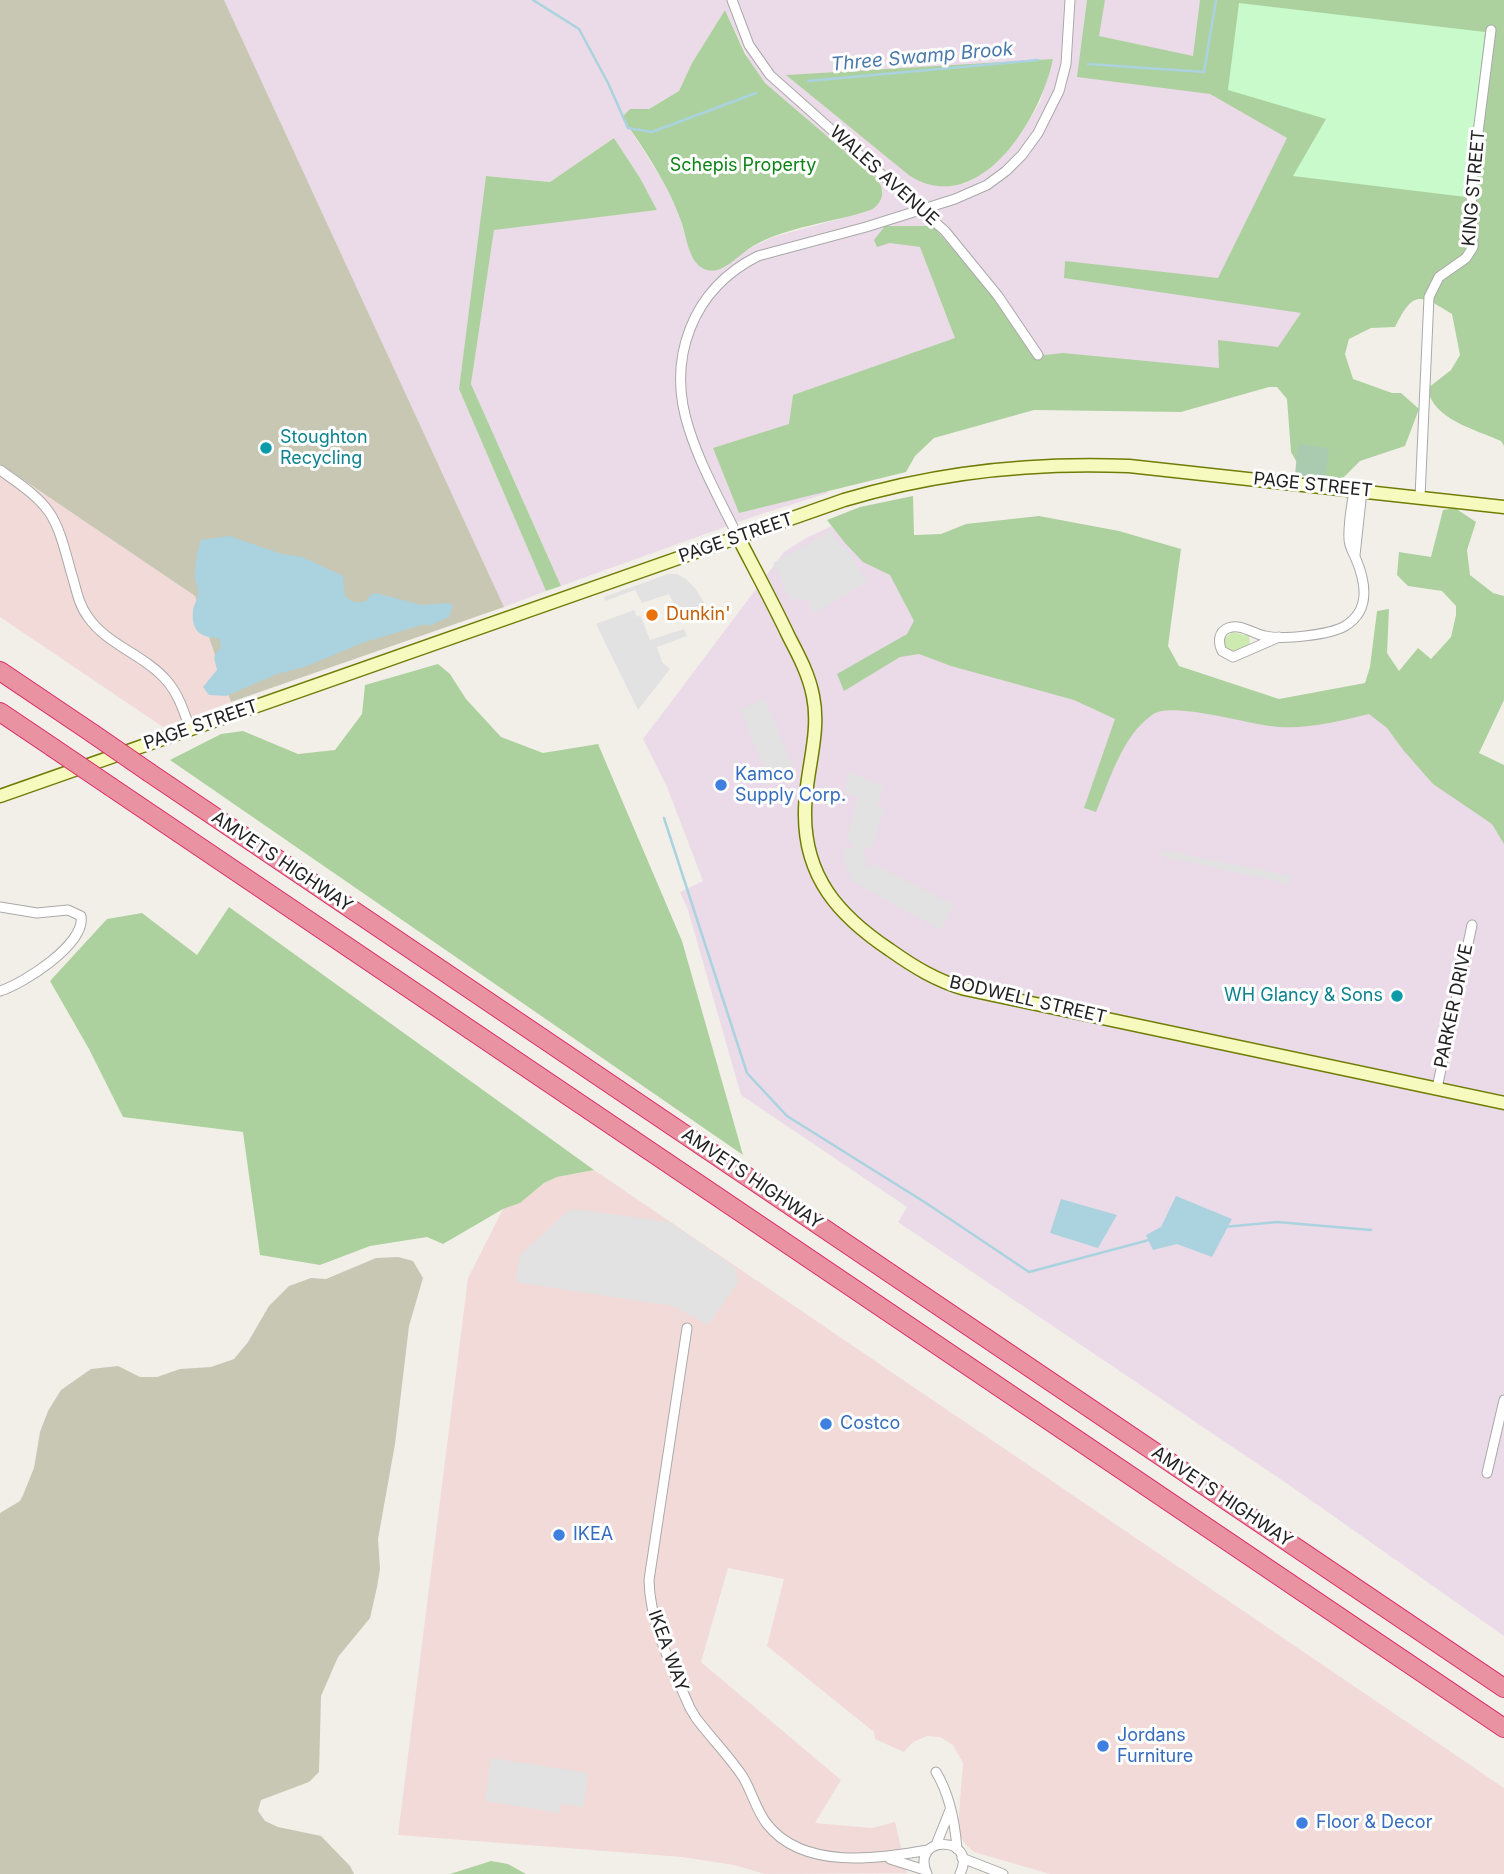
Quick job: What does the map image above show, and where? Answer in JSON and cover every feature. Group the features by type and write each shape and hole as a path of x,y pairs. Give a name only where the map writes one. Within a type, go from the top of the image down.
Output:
{"highway":[{"name":"AMVETS HIGHWAY","path":"0,671 1504,1688"},
{"name":"AMVETS HIGHWAY","path":"0,712 1504,1728"}],"main road":[{"name":"PAGE STREET","path":"0,796 844,500 945,477 1020,467 1129,466 1504,507"},
{"name":"BODWELL STREET","path":"738,537 806,671 814,697 815,732 805,813 810,855 832,900 846,917 862,930 926,974 965,989 1504,1103"}],"street":[{"name":"WALES AVENUE","path":"732,0 749,44 770,75 952,238 985,278 1038,355"},
{"path":"738,537 697,451 685,418 681,385 686,341 696,315 709,293 743,264 758,257 866,227 975,192 1006,171 1031,143 1049,112 1062,81 1069,39 1070,0"},
{"name":"KING STREET","path":"1420,497 1429,297 1439,277 1466,258 1473,247 1471,188 1491,30"},
{"path":"0,470 34,495 55,519 79,601 90,620 100,631 165,679 179,700 190,729"},
{"path":"1279,637 1238,656 1228,656 1222,651 1219,642 1228,629 1241,628 1279,637 1334,631 1355,617 1364,601 1365,587 1349,537 1358,490"},
{"path":"1249,651 1256,641 1250,631"},
{"path":"0,908 37,913 68,910 81,916 80,928 60,953 28,979 0,991"},
{"name":"PARKER DRIVE","path":"1437,1088 1472,925"},
{"name":"IKEA WAY","path":"687,1328 649,1571 650,1603 661,1640 696,1718 745,1780 759,1811 773,1831 792,1846 827,1856 885,1858 932,1847"},
{"path":"1487,1473 1504,1399"},
{"path":"936,1772 945,1788 955,1824 963,1867 960,1874"},
{"path":"926,1872 924,1862 950,1810"},
{"path":"932,1847 947,1844 960,1854 1003,1874"},
{"name":"IKEA WAY","path":"885,1858 926,1872"}],"shaded area":[{"path":"0,0 224,0 504,607 231,702 195,596 0,464"},
{"path":"224,0 1239,0 1326,119 1330,258 1317,360 1236,379 801,416 828,493 758,515 561,586 471,384 494,229 657,210 614,138 550,182 487,176 459,389 546,591 504,607","holes":["725,10 751,64 765,83 876,178 883,191 881,201 869,211 773,237 746,250 722,269 687,241 677,210 663,181 622,117 630,109 649,109 679,91 692,63","1053,60 1040,102 1021,134 995,162 964,184 787,75"]},
{"path":"0,464 195,596 231,702 163,727 0,617"},
{"path":"849,518 935,590 1277,704 1368,683 1504,806 1504,1636 1292,1487 898,1222 907,1207 741,1095 688,910 680,892 703,881 667,787 643,739 784,552 808,537"},
{"path":"831,531 839,544 848,551 867,582 814,613 807,600 798,598 791,601 773,563"},
{"path":"668,574 677,574 686,579 707,607 702,612 680,616 669,594 642,603 635,590 605,601 604,597"},
{"path":"634,610 637,617 640,615 650,640 684,629 687,636 657,647 662,662 670,669 638,710 596,624"},
{"path":"765,699 793,767 768,778 740,709"},
{"path":"849,772 884,787 877,805 884,808 872,848 864,847 866,867 870,869 873,864 954,905 941,930 853,882 844,861 844,848 852,849 854,843 846,841 858,797 844,791"},
{"path":"1162,850 1291,874 1289,884 1161,856"},
{"path":"594,1170 1504,1788 1504,1874 1050,1874 974,1852 960,1836 958,1826 963,1763 953,1745 940,1737 927,1736 913,1742 904,1752 875,1739 874,1732 767,1646 784,1579 728,1568 701,1662 841,1780 815,1823 872,1828 895,1822 907,1873 765,1874 734,1865 682,1857 398,1835 468,1278 503,1209 520,1203 544,1183 557,1177"},
{"path":"574,1209 669,1222 732,1265 736,1270 738,1282 708,1325 673,1306 515,1282 520,1255 568,1211"},
{"path":"398,1257 413,1261 423,1278 409,1326 395,1444 378,1539 380,1569 370,1618 338,1657 321,1696 319,1772 309,1782 261,1800 258,1811 265,1821 278,1827 321,1836 350,1866 354,1874 0,1874 0,1513 20,1501 23,1495 34,1468 40,1432 48,1411 61,1390 91,1369 118,1366 140,1377 157,1377 180,1369 211,1367 234,1359 248,1342 269,1306 289,1286 311,1278 326,1279 376,1258"},
{"path":"491,1758 588,1773 583,1807 561,1804 560,1813 485,1801"}],"green space":[{"path":"1087,0 1105,0 1099,36 1193,56 1200,0 1504,0 1504,446 1501,441 1468,428 1446,415 1431,399 1428,388 1451,370 1460,355 1452,314 1432,302 1418,299 1407,307 1395,327 1371,328 1349,339 1345,354 1353,379 1392,393 1401,393 1419,409 1405,446 1360,461 1343,478 1320,479 1299,466 1291,452 1287,399 1277,387 1269,387 1181,412 1034,410 934,438 915,456 906,472 739,513 713,448 789,424 793,395 955,338 920,247 890,243 877,247 874,240 885,226 933,226 1044,355 1063,353 1219,368 1218,340 1278,347 1301,313 1064,278 1065,261 1218,278 1287,138 1210,94 1077,77"},
{"path":"1239,3 1485,32 1466,197 1293,176 1326,119 1228,90"},
{"name":"Schepis Property","path":"725,10 745,54 765,83 876,178 882,196 871,210 795,229 767,239 725,267 713,271 701,267 692,257 670,196 622,117 630,109 649,109 679,91 692,63"},
{"name":"Schepis Property","path":"1053,59 1035,108 1021,133 1003,156 983,173 960,184 936,186 910,176 786,75"},
{"name":"Schepis Property","path":"614,138 657,210 494,230 471,384 561,586 546,591 459,389 486,176 550,182"},
{"path":"1298,444 1329,448 1326,478 1295,475"},
{"path":"913,496 914,535 941,534 966,524 1039,516 1119,531 1181,549 1168,646 1179,666 1279,699 1365,683 1370,667 1377,611 1389,609 1387,653 1399,671 1418,648 1431,659 1451,637 1456,606 1442,591 1408,586 1397,575 1399,552 1431,557 1443,510 1455,508 1476,522 1467,550 1470,575 1493,593 1504,596 1504,700 1479,753 1504,765 1504,844 1492,824 1433,784 1387,728 1369,714 1324,724 1290,727 1266,726 1194,712 1162,711 1142,724 1125,746 1096,812 1084,808 1115,719 1074,700 951,666 919,654 900,657 844,691 837,674 907,634 914,621 890,575 863,562 827,520 860,507"},
{"path":"1232,632 1249,636 1250,643 1242,649 1230,651 1224,639"},
{"path":"438,664 450,674 466,699 501,737 543,753 598,744 682,941 743,1155 170,760 221,734 243,731 298,754 335,750 362,714 365,685"},
{"path":"229,907 594,1170 557,1177 544,1183 520,1203 503,1209 443,1244 427,1237 370,1246 320,1265 260,1255 243,1132 123,1117 89,1049 50,981 107,919 142,913 197,955"},
{"path":"491,1861 508,1864 526,1874 450,1874"}],"water":[{"path":"229,536 282,554 302,557 343,576 345,596 353,602 365,602 376,593 421,605 449,603 453,606 449,617 431,625 421,625 362,643 226,696 209,695 203,687 217,670 214,657 221,646 219,638 202,635 194,624 193,609 198,592 196,564 201,540"},
{"path":"1176,1196 1232,1219 1212,1257 1177,1244 1153,1250 1146,1235 1161,1227"},
{"path":"1061,1199 1117,1215 1098,1248 1050,1233"}],"waterway":[{"name":"Three Swamp Brook","path":"533,0 579,29 628,128 652,132 756,93"},
{"name":"Three Swamp Brook","path":"1088,64 1204,72 1216,0"},
{"name":"Three Swamp Brook","path":"808,81 1038,60"},
{"path":"664,818 747,1073 787,1116 926,1203 1029,1272 1149,1240"},
{"path":"1224,1227 1277,1222 1371,1230"}],"place":[{"name":"Stoughton Recycling","path":"266,448"},
{"name":"Dunkin'","path":"652,615"},
{"name":"Kamco Supply Corp.","path":"721,785"},
{"name":"WH Glancy & Sons","path":"1397,996"},
{"name":"Costco","path":"826,1424"},
{"name":"IKEA","path":"559,1535"},
{"name":"Jordans Furniture","path":"1103,1746"},
{"name":"Floor & Decor","path":"1302,1823"}]}
